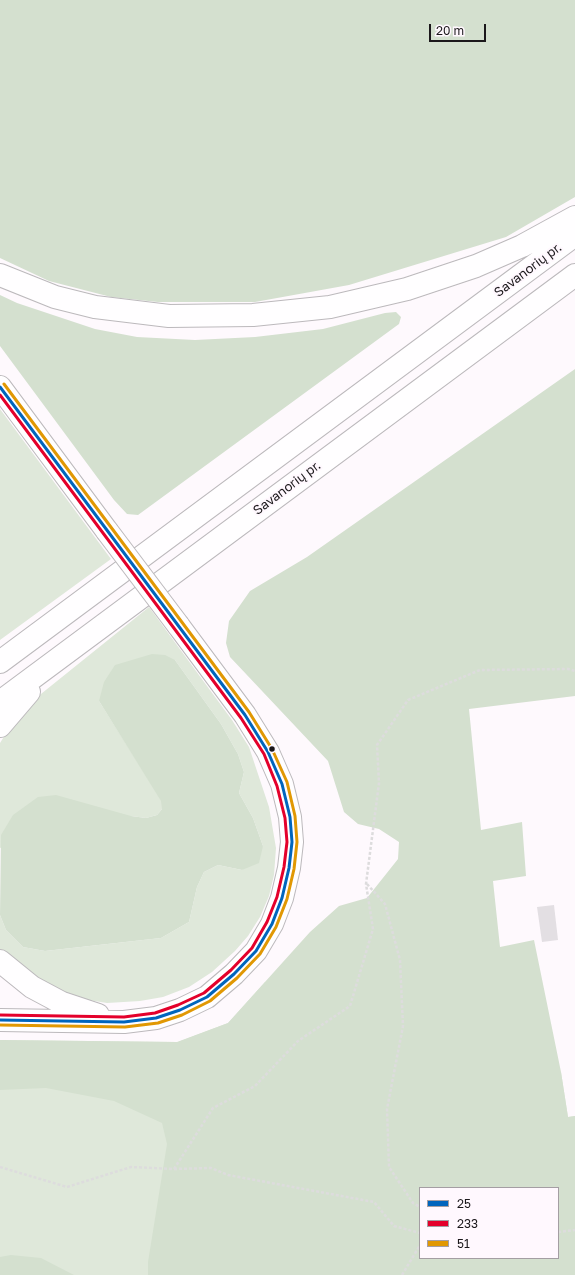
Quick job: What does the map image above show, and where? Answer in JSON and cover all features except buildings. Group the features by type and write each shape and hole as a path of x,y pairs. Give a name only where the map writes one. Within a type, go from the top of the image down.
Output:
{"highway":[{"path":"0,275 55,297 95,307 169,316 253,315 276,313 330,307 407,289 476,266 522,246 575,217"},
{"name":"Savanorių pr.","path":"0,662 575,235"},
{"name":"Savanorių pr.","path":"0,702 575,274"},
{"path":"0,387 245,715 268,752 282,784 290,817 292,842 289,868 282,898 272,924 256,951 234,974 207,997 180,1010 156,1018 124,1022 0,1020"},
{"path":"0,726 52,663"},
{"path":"0,961 32,987 62,1003 88,1013 124,1022"}],"path":[{"path":"174,1169 213,1108 255,1086 298,1041 350,1006 373,929 366,884 379,783 377,745 408,700 480,670 568,669 575,671"},
{"path":"366,884 385,904 400,960 403,1026 387,1109 389,1167 413,1203 419,1206"},
{"path":"0,1167 67,1187 131,1167 174,1169 211,1168 228,1175 374,1202 394,1226 419,1233"},
{"path":"559,1232 575,1230"},
{"path":"402,1275 419,1247"}],"shaded area":[{"path":"0,409 111,559 0,640"},
{"path":"149,607 232,720 249,747 269,807 276,848 274,875 269,896 260,917 248,936 235,951 212,972 189,987 163,997 140,1001 107,1003 76,998 25,973 0,949 0,915 6,930 23,947 45,951 161,938 189,922 197,887 204,872 218,865 242,870 263,846 253,818 239,793 244,772 238,754 221,724 175,660 99,701 162,801 162,809 157,815 146,818 131,816 0,848 0,743 12,724 31,702"},
{"path":"265,982 561,1072 568,1117 575,1116 575,1275 0,1275 0,1040 178,1042 228,1023"}],"green space":[{"path":"0,0 575,0 575,197 506,237 349,285 255,302 158,302 111,297 49,281 0,258"},
{"path":"0,295 17,303 95,329 137,337 195,340 255,337 323,329 385,313 396,312 401,317 399,324 138,515 127,514 114,500 0,346"},
{"path":"575,369 575,696 469,709 481,830 522,822 526,876 493,881 500,947 534,940 561,1072 568,1117 575,1116 575,1275 148,1275 148,1262 167,1144 162,1123 114,1101 46,1088 0,1090 0,1040 177,1042 228,1023 310,932 339,906 367,898 398,859 399,842 379,829 358,824 344,812 328,761 230,657 226,643 229,621 250,591 307,557"},
{"path":"152,654 165,655 175,660 221,724 238,754 244,772 239,793 253,818 263,846 259,863 242,870 218,865 204,872 197,887 189,922 161,938 45,951 23,947 6,930 0,915 1,835 13,815 38,797 56,795 131,816 146,818 157,815 162,809 161,801 99,701 104,682 115,665"},
{"path":"11,1255 41,1258 74,1275 0,1275 0,1257"}],"transit line":[{"name":"51","path":"0,1025 125,1027 158,1023 182,1015 210,1001 237,978 260,954 276,927 287,899 294,869 297,842 295,816 287,782 272,749 249,712 4,384"},
{"name":"25","path":"0,387 245,715 268,752 282,784 290,817 292,842 289,868 282,898 272,924 256,951 234,974 207,997 180,1010 156,1018 124,1022 0,1020"},
{"name":"233","path":"0,395 241,718 264,754 277,786 285,818 287,842 284,867 277,897 267,922 252,948 231,970 204,993 178,1005 155,1013 124,1017 0,1015"}]}
